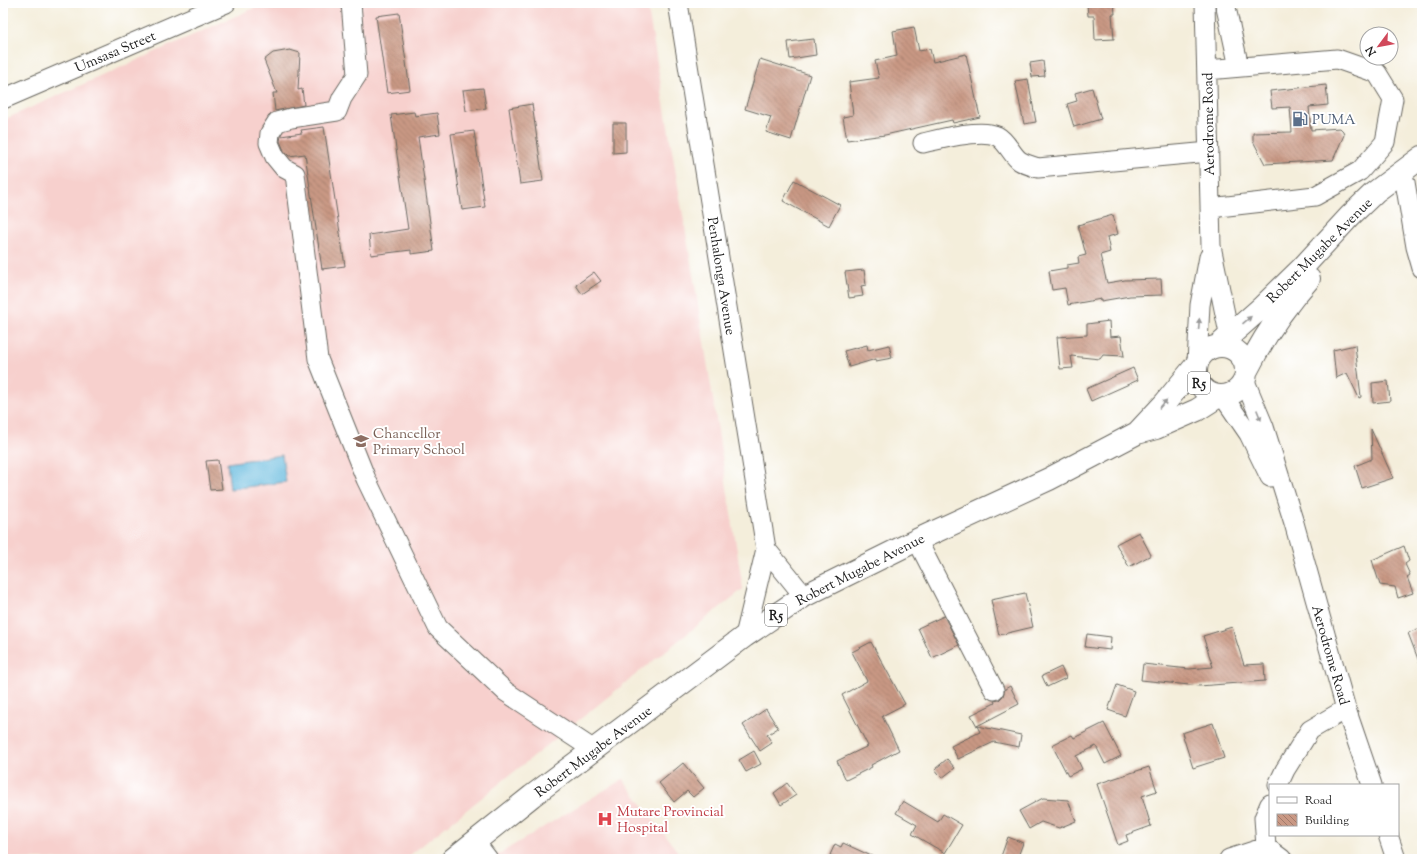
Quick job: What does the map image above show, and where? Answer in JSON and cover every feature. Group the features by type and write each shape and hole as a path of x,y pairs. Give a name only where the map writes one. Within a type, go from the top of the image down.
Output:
{"highway":[{"name":"Robert Mugabe Avenue","path":"1226,343 1303,267 1350,216 1375,192 1422,157"},
{"name":"Robert Mugabe Avenue","path":"1245,376 1263,340 1277,318 1296,294 1360,223 1414,176"},
{"name":"R5","path":"1226,343 1207,350 1203,353 1197,364 1197,377 1203,388 1210,394 1221,396 1236,391 1241,386 1245,376"},
{"path":"1226,343 1242,358 1245,365 1245,376"},
{"name":"Robert Mugabe Avenue","path":"1137,433 1165,403 1197,364"},
{"name":"Robert Mugabe Avenue","path":"453,859 532,796 745,636 804,596 917,540 1049,479 1137,433 1174,421 1221,396"}],"street":[{"name":"Umsasa Street","path":"3,99 226,3"},
{"path":"352,3 357,75 342,98 337,111 291,118 276,122 270,133 269,143 275,157 284,168 295,174 318,359 366,479 438,628 506,692 594,750"},
{"name":"Penhalonga Avenue","path":"678,3 766,549 745,636"},
{"name":"Aerodrome Road","path":"1205,3 1211,246 1226,343"},
{"path":"1225,3 1239,67"},
{"path":"1206,70 1337,59 1377,74 1392,99 1385,142 1360,170 1315,196 1210,208"},
{"path":"923,143 980,133 997,136 1010,148 1019,161 1038,168 1208,152"},
{"path":"1414,176 1416,247 1422,268"},
{"name":"Aerodrome Road","path":"1197,364 1200,305 1211,246"},
{"name":"Aerodrome Road","path":"1245,376 1264,427 1294,523 1346,709 1372,784"},
{"name":"Aerodrome Road","path":"1221,396 1249,434 1294,523"},
{"path":"917,540 994,690"},
{"name":"Penhalonga Avenue","path":"766,549 804,596"},
{"path":"1278,784 1285,770 1310,730 1346,709"},
{"path":"1269,806 1264,818 1266,847 1282,859"},
{"path":"1388,836 1396,859"},
{"path":"475,842 488,859"},
{"path":"1229,859 1266,847"}],"shaded area":[{"name":"Chancellor Primary School","path":"265,3 647,3 696,292 743,589 405,859 3,859 3,120"},
{"name":"Mutare Provincial Hospital","path":"623,779 683,859 491,859"}],"water":[{"path":"282,455 286,482 230,489 227,463"}],"building":[{"path":"1087,3 1114,3 1115,14 1112,14 1114,39 1095,40 1094,16 1088,16"},
{"path":"399,13 410,90 387,93 376,16"},
{"path":"914,27 919,51 930,49 933,62 966,54 980,117 953,123 952,120 885,135 847,140 843,117 853,115 849,82 879,78 875,61 897,56 893,31"},
{"path":"814,39 816,55 790,59 788,42"},
{"path":"290,50 300,53 298,90 302,89 304,105 275,111 273,93 277,93 264,60 273,53"},
{"path":"760,59 810,75 791,140 766,132 771,117 745,109"},
{"path":"1043,61 1045,76 1032,77 1030,63"},
{"path":"1028,79 1036,122 1024,124 1015,81"},
{"path":"1326,85 1328,105 1309,107 1311,130 1340,128 1343,131 1344,135 1333,160 1265,164 1253,141 1253,133 1292,132 1290,107 1272,108 1270,91"},
{"path":"483,88 486,108 466,111 463,90"},
{"path":"1092,88 1101,119 1074,127 1067,104 1077,101 1075,93"},
{"path":"532,104 543,181 520,184 509,108"},
{"path":"414,112 415,116 437,113 440,134 418,137 434,251 411,254 411,250 371,255 369,235 408,229 391,115"},
{"path":"613,123 626,123 626,152 613,153"},
{"path":"324,127 345,266 322,269 305,154 289,156 284,151 280,141 281,136 302,133 301,130"},
{"path":"474,131 485,207 462,210 451,134"},
{"path":"794,180 840,205 829,226 783,201"},
{"path":"1113,215 1118,234 1107,237 1110,252 1100,255 1107,283 1125,280 1161,279 1162,295 1130,296 1101,301 1101,299 1068,305 1065,288 1052,290 1049,271 1067,268 1067,265 1079,263 1078,257 1086,255 1078,225"},
{"path":"864,270 866,285 861,286 863,296 849,298 845,272"},
{"path":"594,272 601,281 582,294 576,285"},
{"path":"1109,321 1110,337 1121,336 1124,356 1103,355 1100,359 1071,356 1073,368 1060,369 1057,337 1087,335 1087,324"},
{"path":"867,345 868,350 889,345 892,358 876,361 876,359 849,367 844,351"},
{"path":"1355,345 1361,397 1359,398 1347,373 1336,378 1333,350"},
{"path":"1133,368 1138,380 1091,401 1086,389"},
{"path":"1388,381 1390,401 1373,403 1372,383"},
{"path":"1371,429 1393,478 1362,488 1355,466 1372,459"},
{"path":"218,460 222,489 210,490 206,461"},
{"path":"1139,532 1151,555 1129,567 1116,544"},
{"path":"1404,546 1409,561 1405,564 1410,575 1407,577 1413,593 1398,598 1395,587 1380,585 1372,560"},
{"path":"1025,593 1033,627 999,635 991,600"},
{"path":"944,616 959,645 932,658 918,628"},
{"path":"1232,627 1244,665 1264,664 1265,681 1199,686 1141,680 1143,664 1189,669 1213,667 1203,636"},
{"path":"1422,627 1422,667 1421,667 1408,633"},
{"path":"1087,634 1111,637 1110,650 1085,647"},
{"path":"871,642 905,704 882,716 899,750 871,765 872,767 846,780 837,761 868,746 842,695 867,681 852,652"},
{"path":"1061,667 1066,678 1047,687 1042,676"},
{"path":"1117,685 1134,691 1125,716 1108,710"},
{"path":"1010,686 1019,704 977,726 971,715 995,703 994,701 999,700 1003,696 1005,689"},
{"path":"766,709 778,728 767,735 772,743 760,751 743,725"},
{"path":"1104,723 1121,756 1105,764 1096,746 1076,756 1082,769 1068,776 1052,745 1072,735 1074,738"},
{"path":"1213,723 1224,758 1193,768 1182,733"},
{"path":"977,726 1021,735 1019,747 994,742 958,759 951,746 980,732"},
{"path":"754,751 761,764 746,772 739,760"},
{"path":"947,759 955,768 942,778 935,769"},
{"path":"683,763 704,788 693,797 687,791 674,802 659,783"},
{"path":"1149,767 1157,791 1142,796 1151,826 1126,835 1128,841 1118,845 1097,784"},
{"path":"787,783 796,795 781,805 774,793"},
{"path":"1043,798 1068,800 1076,821 1059,828 1041,822 1029,829 1019,811"},
{"path":"903,801 938,822 943,814 962,825 945,853 912,834 917,825 896,813"},
{"path":"1008,837 1023,843 1017,859 1000,859"},
{"path":"843,843 878,859 835,859 836,858 830,855 835,844 841,847"}],"place":[{"name":"PUMA","path":"1300,119"},
{"name":"Chancellor Primary School","path":"361,441"},
{"name":"Mutare Provincial Hospital","path":"605,819"}]}
